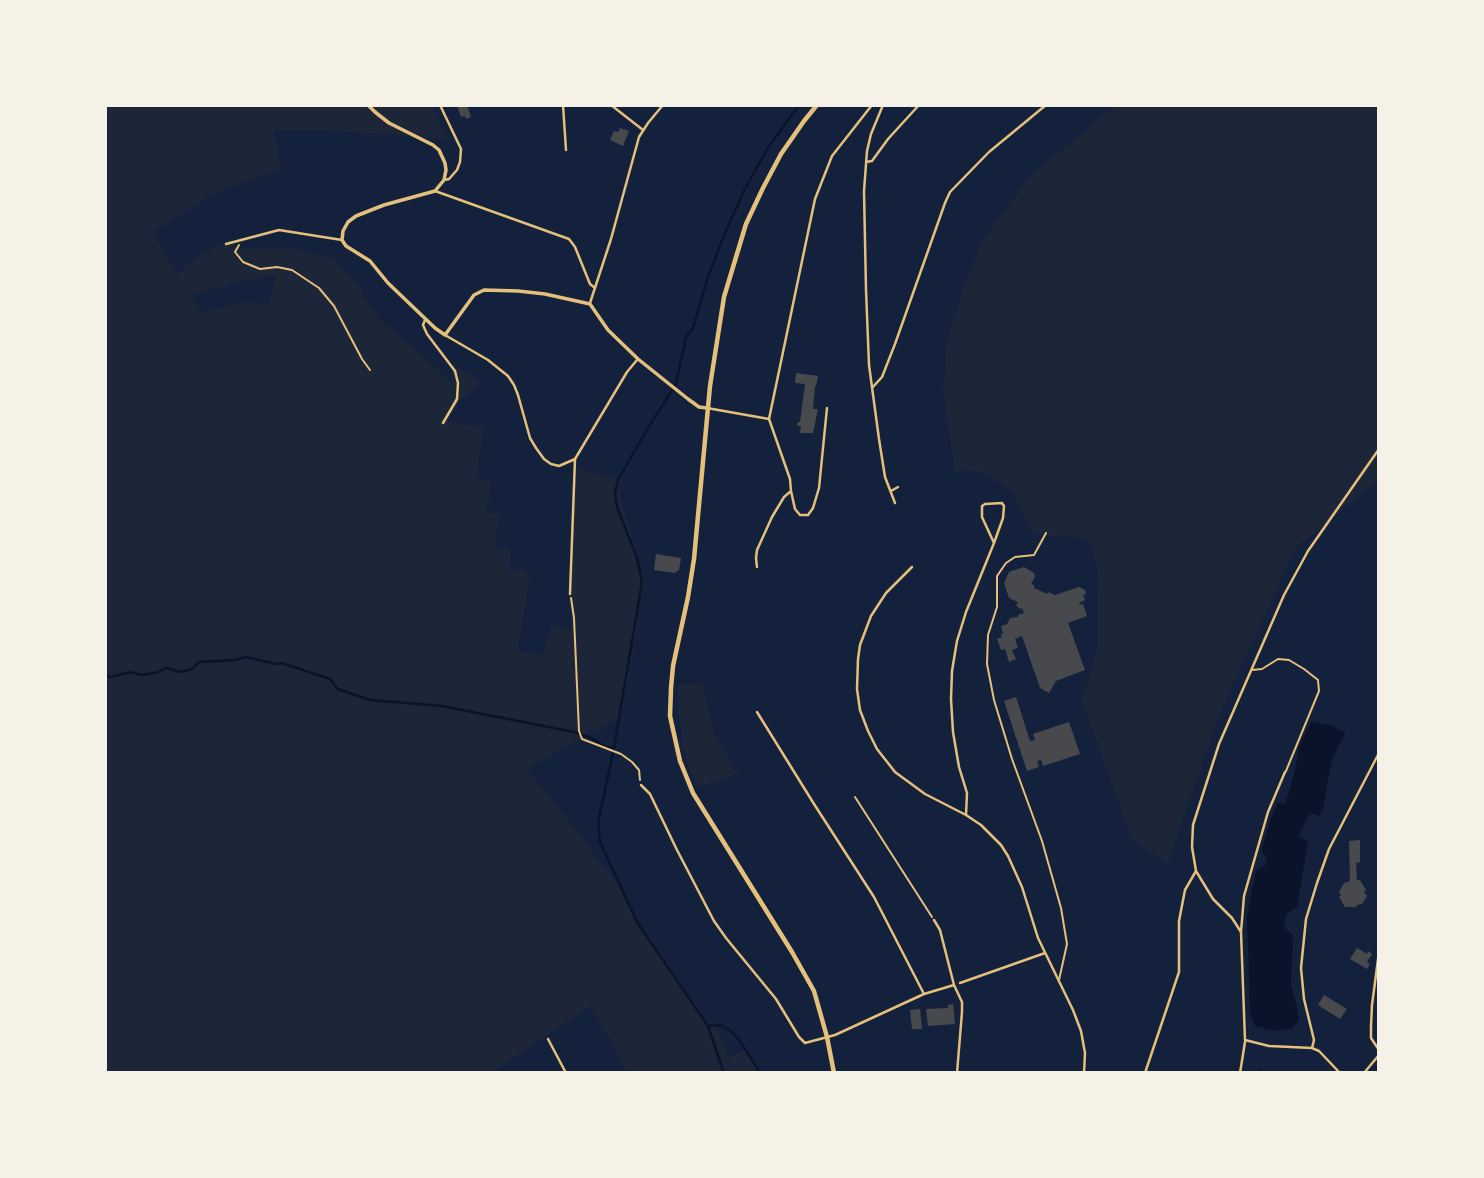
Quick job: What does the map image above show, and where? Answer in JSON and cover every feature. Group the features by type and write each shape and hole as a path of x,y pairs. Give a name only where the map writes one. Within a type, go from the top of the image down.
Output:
{"main road":[{"path":"817,105 781,154 746,223 720,316 707,408 694,559 673,666 670,716 684,775 693,793 807,978 819,1004 835,1073"}],"street":[{"path":"368,105 390,123 439,150 445,163 444,180"},
{"path":"435,191 457,170 461,149 440,105"},
{"path":"563,105 566,150"},
{"path":"611,105 643,130"},
{"path":"590,304 611,239 636,145 643,130 663,105"},
{"path":"827,408 819,488 808,516 800,515 795,509 790,479 769,419 815,199 832,156 872,105"},
{"path":"883,105 871,134 866,162 866,278 869,365 885,477 895,503"},
{"path":"866,162 872,161 919,105"},
{"path":"872,388 882,377 950,192 989,152 1046,105"},
{"path":"575,459 559,466 544,458 530,438 518,395 508,376 425,320 370,261 346,246 342,240 348,222 356,216 435,191 569,239 590,284 595,288"},
{"path":"226,244 279,230 342,240"},
{"path":"444,335 474,295 484,290 545,294 590,304 608,330 638,359 699,407 769,419"},
{"path":"425,320 423,325 427,334 455,371 458,383 457,399 443,423"},
{"path":"570,594 575,459 627,372 638,359"},
{"path":"1241,932 1232,918 1213,899 1196,871 1192,825 1219,744 1284,595 1308,551 1379,449"},
{"path":"891,491 898,487"},
{"path":"757,567 757,550 772,517 791,491"},
{"path":"966,815 967,793 953,732 952,671 965,612 1003,518 1002,503 982,506 982,517 993,542"},
{"path":"912,568 886,593 871,616 860,645 857,689 860,709 877,749 895,772 925,794 966,815 991,834 1008,856 1022,887 1038,938 1081,1031 1085,1053 1084,1073"},
{"path":"757,712 874,897 924,994"},
{"path":"1312,1048 1314,1040 1304,999 1301,968 1306,919 1329,849 1379,753"},
{"path":"1240,1073 1245,1040 1241,932 1244,896 1268,812 1285,772"},
{"path":"641,785 650,794 715,921 776,999 805,1043 835,1035 924,994 954,985"},
{"path":"1145,1073 1179,972 1181,911 1185,890 1196,871"},
{"path":"934,920 940,930 954,985 962,1002 957,1073"},
{"path":"1364,1073 1379,1053 1371,1038 1379,951"},
{"path":"960,983 1045,953"},
{"path":"548,1039 566,1073"},
{"path":"1245,1040 1269,1046 1312,1048 1319,1051 1340,1073"}],"lane":[{"path":"1046,533 1034,555 1016,557 1006,563 997,576 996,607 988,635 987,664 993,698 1042,841 1061,908 1067,944 1059,981"},
{"path":"1250,670 1262,669 1278,659 1289,660 1318,680 1319,691 1285,772"}],"path":[{"path":"243,239 234,252 243,262 260,269 277,267 292,270 318,288 334,306 370,370"},
{"path":"570,594 574,618 579,731 582,739 621,754 632,762 639,770 641,785"},
{"path":"855,797 934,920"}],"shaded area":[{"path":"105,105 432,105 447,139 329,130 274,130 281,169 213,194 154,232 176,274 203,253 231,240 236,248 293,248 333,259 363,289 361,293 382,322 417,350 452,384 452,363 482,383 460,400 447,422 484,427 476,478 491,482 487,512 501,514 494,546 511,550 509,567 530,573 518,651 543,655 551,625 571,630 575,467 619,480 620,498 644,582 622,716 527,769 618,883 638,920 708,1023 715,1023 729,1058 746,1049 762,1073 628,1073 591,1006 497,1069 499,1073 105,1073","holes":["277,275 268,304 245,302 200,312 191,295"]},
{"path":"1116,105 1379,105 1379,480 1295,549 1216,722 1168,864 1132,840 1082,701 1097,649 1098,573 1089,539 1033,534 1013,492 979,471 955,472 943,391 947,341 982,242 1029,177"},
{"path":"702,683 714,734 738,774 698,787 683,746 678,709 679,684"},
{"path":"1311,722 1331,725 1345,733 1332,759 1323,809 1319,816 1310,813 1299,836 1308,842 1297,907 1287,914 1284,922 1286,929 1293,935 1291,985 1299,1020 1292,1028 1275,1031 1255,1026 1250,1013 1247,915 1256,871 1267,861 1261,851 1271,818 1278,803 1285,804 1296,767 1298,749"}],"building":[{"path":"457,105 467,105 471,117 461,117"},
{"path":"620,128 629,131 623,146 610,140 614,131 618,132"},
{"path":"796,373 818,376 813,409 818,409 813,433 800,433 801,426 797,426 800,422 805,384 795,383"},
{"path":"656,554 681,558 679,570 674,573 654,570"},
{"path":"1024,567 1034,573 1031,584 1034,588 1047,594 1048,592 1055,595 1079,587 1085,590 1086,594 1083,595 1085,600 1079,603 1083,604 1087,616 1068,623 1085,670 1056,681 1049,693 1040,688 1022,636 1015,639 1018,648 1012,650 1016,659 1009,662 1005,649 1001,650 997,639 1002,637 1001,626 1007,624 1010,618 1024,613 1022,608 1016,605 1018,602 1009,598 1004,583 1009,572"},
{"path":"1016,697 1030,741 1035,740 1033,734 1069,722 1080,754 1043,766 1041,760 1037,761 1039,767 1027,771 1004,701"},
{"path":"1360,840 1360,862 1356,863 1357,880 1360,880 1367,896 1362,904 1356,907 1345,907 1339,892 1344,883 1350,880 1349,841"},
{"path":"1357,948 1372,954 1367,962 1370,964 1367,969 1350,959"},
{"path":"1324,995 1347,1009 1340,1019 1318,1005"},
{"path":"953,1004 955,1024 928,1026 926,1009 948,1008 948,1005"},
{"path":"920,1009 922,1029 912,1029 910,1010"}],"waterway":[{"path":"760,1073 730,1030 720,1025 708,1026 637,922 600,842 598,823 614,748 642,582 637,558 617,507 615,494 618,480 676,384 686,337 693,328 708,277 744,191 767,149 799,105"},
{"path":"105,675 111,677 130,672 142,675 166,668 181,672 192,669 199,662 246,657 282,663 330,679 338,689 370,700 442,706 574,732 614,748"},
{"path":"708,1026 724,1073"}]}
